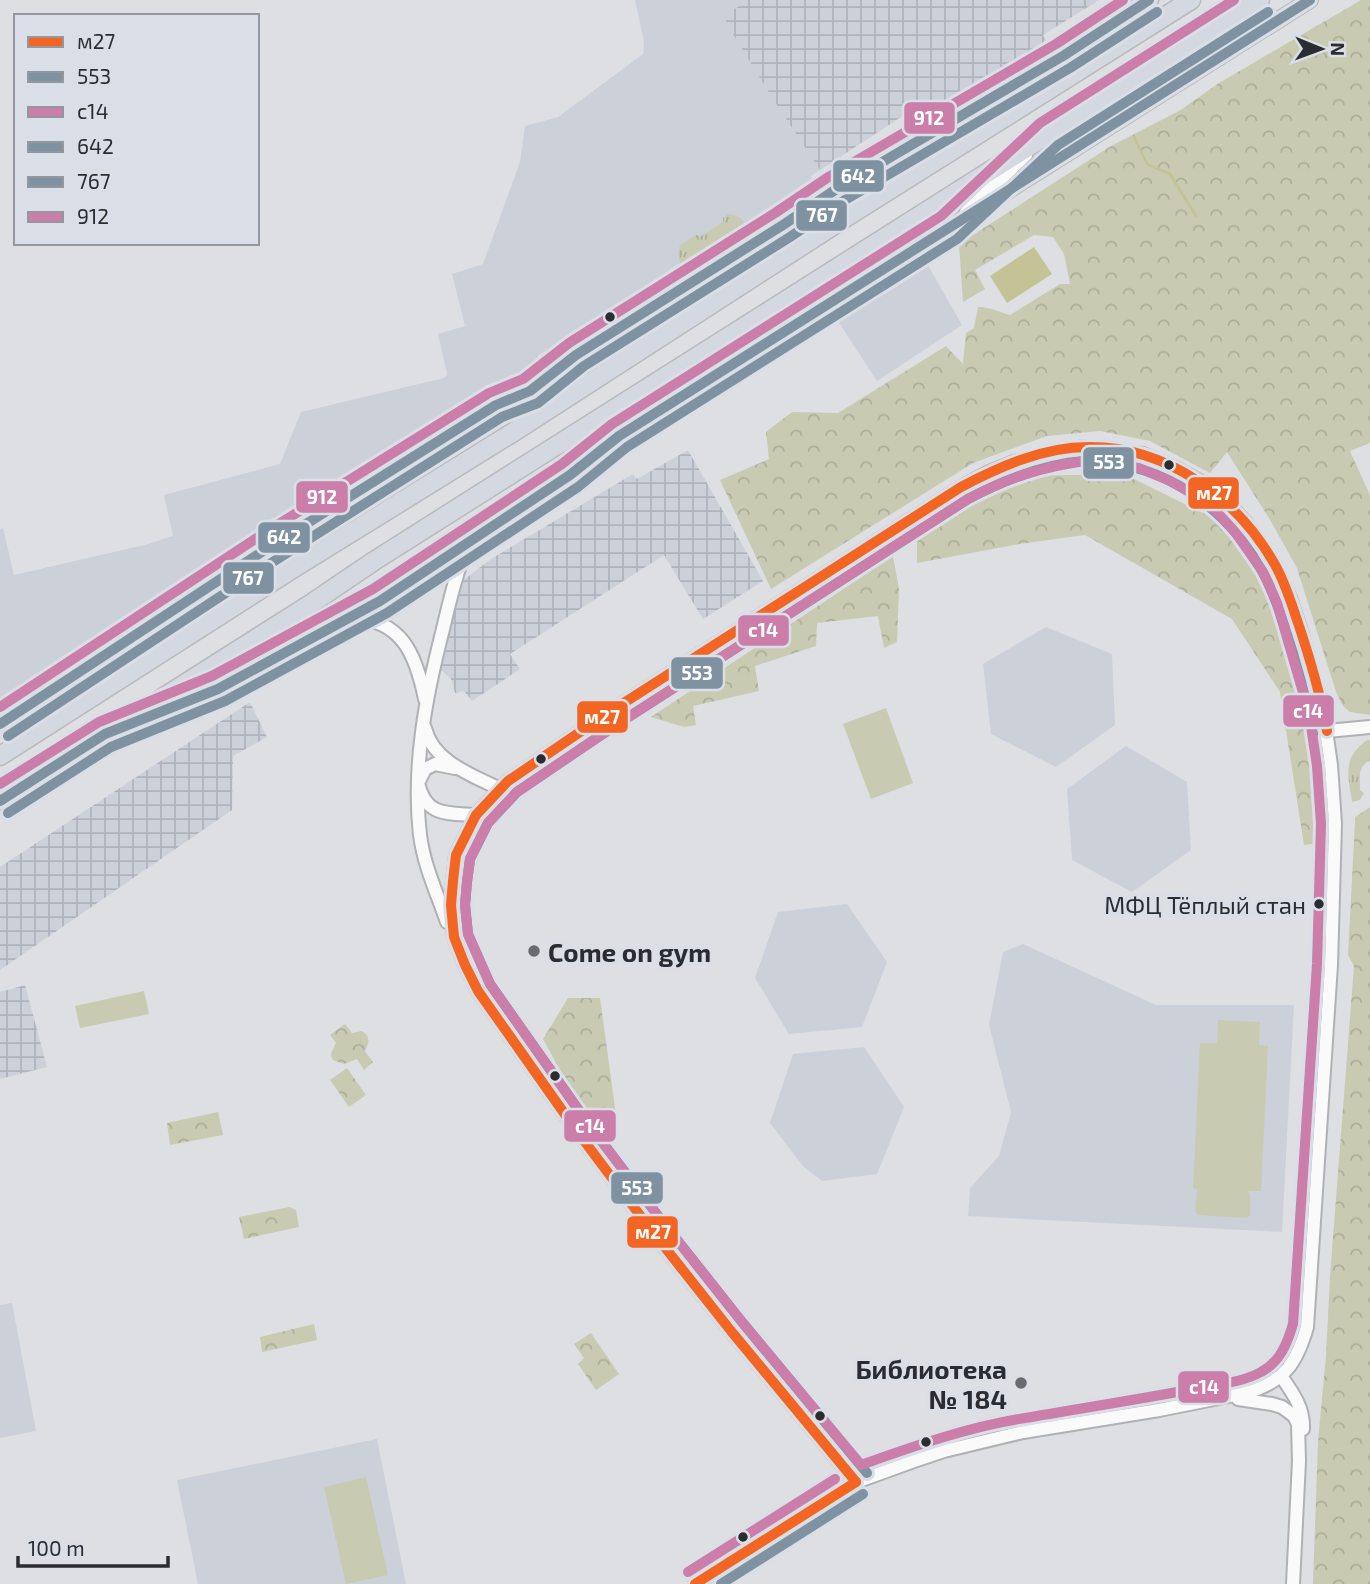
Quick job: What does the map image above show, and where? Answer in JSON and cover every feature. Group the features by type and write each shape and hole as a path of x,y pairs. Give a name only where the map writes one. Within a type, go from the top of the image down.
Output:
{"highway":[{"path":"758,273 846,200 963,115 1063,56 1149,0"},
{"path":"0,756 1191,0"},
{"path":"0,801 1260,0"}],"main road":[{"path":"105,734 218,689 380,601 570,475 619,436 1310,0"}],"street":[{"path":"0,724 274,544 496,405 530,391 576,355 772,233 838,188 963,115"},
{"path":"950,227 1049,134"},
{"path":"458,948 452,927 451,905 456,855 476,815 500,789 519,773 605,715 987,473 1014,462 1085,447 1143,454 1177,468 1226,501 1246,523 1275,565 1290,598 1316,681 1327,731 1335,824 1333,905 1308,1321 1301,1349 1295,1360 1281,1376 1262,1388 1227,1397 995,1438 944,1451 856,1482 695,1584"},
{"path":"469,542 462,558 436,654 418,783 426,867 458,948 478,990 606,1171 706,1300 856,1482"},
{"path":"351,618 365,618 381,623 395,632 405,644 420,674 425,699 424,725 427,738 435,750 465,772"},
{"path":"1327,731 1370,727"},
{"path":"476,815 448,813 427,804 418,783 425,769 435,764 448,765 500,789"},
{"path":"1281,1376 1304,1418 1299,1461"},
{"path":"1227,1397 1272,1404 1288,1410 1298,1424 1299,1461 1293,1584"}],"shaded area":[{"path":"635,0 748,0 724,16 1051,48 925,127 918,117 904,115 811,176 813,182 669,270 673,276 586,330 538,355 538,359 494,396 268,535 259,532 184,579 187,590 0,707 0,529 3,528 14,575 173,536 164,495 280,464 301,412 444,378 447,374 438,334 465,326 452,274 483,264 520,162 525,126 558,117 643,54 644,42"},
{"path":"748,0 1099,0 1043,35 1051,48 925,127 918,117 904,115 820,170 728,26 724,16"},
{"path":"1034,247 1052,274 1007,303 990,276"},
{"path":"926,262 962,325 877,381 836,318"},
{"path":"688,450 763,581 703,619 664,555 510,654 520,669 472,701 464,691 455,693 451,679 441,670 461,582 491,559 633,474 637,479"},
{"path":"1046,627 1112,654 1115,725 1056,767 991,734 983,664"},
{"path":"250,702 267,737 233,756 232,810 0,970 0,867"},
{"path":"1126,746 1187,782 1191,850 1132,892 1072,860 1067,789"},
{"path":"847,904 887,962 862,1027 789,1034 755,978 778,912"},
{"path":"1023,944 1156,1005 1294,1005 1282,1232 968,1216 970,1188 999,1156 1011,1112 989,1025 1003,952"},
{"path":"25,985 47,1067 0,1079 0,992"},
{"path":"864,1047 904,1107 877,1174 822,1181 803,1166 770,1123 793,1054"},
{"path":"12,1303 36,1431 0,1438 0,1305"},
{"path":"377,1439 406,1584 198,1584 177,1480"}],"green space":[{"path":"1361,0 1370,0 1370,443 1350,451 1370,495 1370,715 1350,712 1343,706 1336,692 1297,568 1227,452 1210,473 1150,441 1100,431 1047,436 973,463 771,589 720,480 769,459 766,432 792,412 838,413 946,346 963,364 966,333 974,328 978,307 1010,315 1060,284 1070,284 1064,254 1053,237 1034,235 975,270 985,289 963,302 959,244 1111,146 1179,111 1219,83"},
{"path":"813,182 815,190 811,198 777,219 763,214"},
{"path":"728,214 741,218 754,235 688,275 678,254 680,245 723,222 723,218"},
{"path":"1124,474 1243,533 1286,611 1314,697 1328,842 1304,845 1280,692 1232,619 1085,535 917,563 917,533 1013,476"},
{"path":"893,556 899,589 897,642 884,648 878,616 817,623 816,646 755,666 759,691 693,706 696,725 684,727 651,717"},
{"path":"886,708 913,783 871,799 843,724"},
{"path":"1367,740 1370,740 1370,760 1361,769 1360,776 1360,790 1364,793 1360,800 1352,802 1348,775 1350,760"},
{"path":"1370,807 1370,1584 1313,1584 1318,1441 1354,966 1348,955 1355,817"},
{"path":"144,991 149,1014 80,1028 75,1006"},
{"path":"568,998 600,998 616,1115 586,1117 543,1039"},
{"path":"1218,1020 1260,1022 1259,1045 1268,1046 1261,1191 1248,1191 1250,1215 1247,1218 1198,1215 1195,1211 1197,1189 1193,1188 1200,1043 1217,1043"},
{"path":"345,1024 352,1033 362,1031 368,1038 365,1051 373,1062 364,1070 357,1059 344,1064 332,1058 336,1043 330,1035"},
{"path":"347,1068 366,1095 349,1107 330,1080"},
{"path":"218,1112 223,1135 170,1145 167,1123"},
{"path":"290,1207 296,1210 299,1227 244,1239 239,1217"},
{"path":"314,1324 317,1340 262,1352 260,1337"},
{"path":"591,1333 619,1374 596,1390 578,1364 584,1358 574,1344"},
{"path":"366,1477 388,1575 346,1584 324,1487"}],"waterway":[{"path":"1134,137 1147,164 1170,174 1196,216"}],"transit line":[{"name":"912","path":"0,707 266,532 489,393 523,379 569,343 830,176 1056,44 1123,0"},
{"name":"642","path":"0,724 274,544 496,405 530,391 576,355 838,188 1063,56 1149,0"},
{"name":"912","path":"0,784 99,722 212,676 373,589 562,464 612,424 941,216 1040,123 1234,0"},
{"name":"642","path":"0,801 105,734 218,689 380,601 570,475 619,436 1310,0"},
{"name":"767","path":"8,736 282,556 502,417 538,403 584,366 845,200 1070,68 1157,12"},
{"name":"767","path":"8,813 111,747 225,701 387,613 578,487 627,447 957,239 1058,145 1268,12"},
{"name":"м27","path":"856,1482 648,1226 478,991 454,937 451,905 456,855 476,815 508,781 605,715 961,487 1038,454 1071,448 1117,449 1145,455 1196,480 1240,517 1258,539 1284,583 1310,659 1327,731"},
{"name":"553","path":"867,1473 659,1217 587,1122 490,984 468,934 465,905 470,859 488,823 517,792 613,727 968,499 1024,474 1084,461 1135,468 1158,475 1199,499 1234,531 1269,584 1297,666 1313,734"},
{"name":"с14","path":"1085,461 1139,468 1170,481 1216,511 1235,532 1263,572 1277,603 1309,713 1317,766 1321,824 1317,964 1293,1324 1278,1358 1268,1368 1247,1378 983,1426 861,1465 659,1217 587,1122 490,984 468,934 465,905 470,859 488,823 517,792 613,727 968,499 1025,474 1085,461"},
{"name":"с14","path":"688,1572 835,1479"},
{"name":"м27","path":"695,1584 856,1482"},
{"name":"553","path":"721,1584 863,1494"}],"place":[{"name":"МФЦ Тёплый стан","path":"1319,904"},
{"name":"Come on gym","path":"534,951"},
{"name":"Библиотека № 184","path":"1021,1383"}]}
